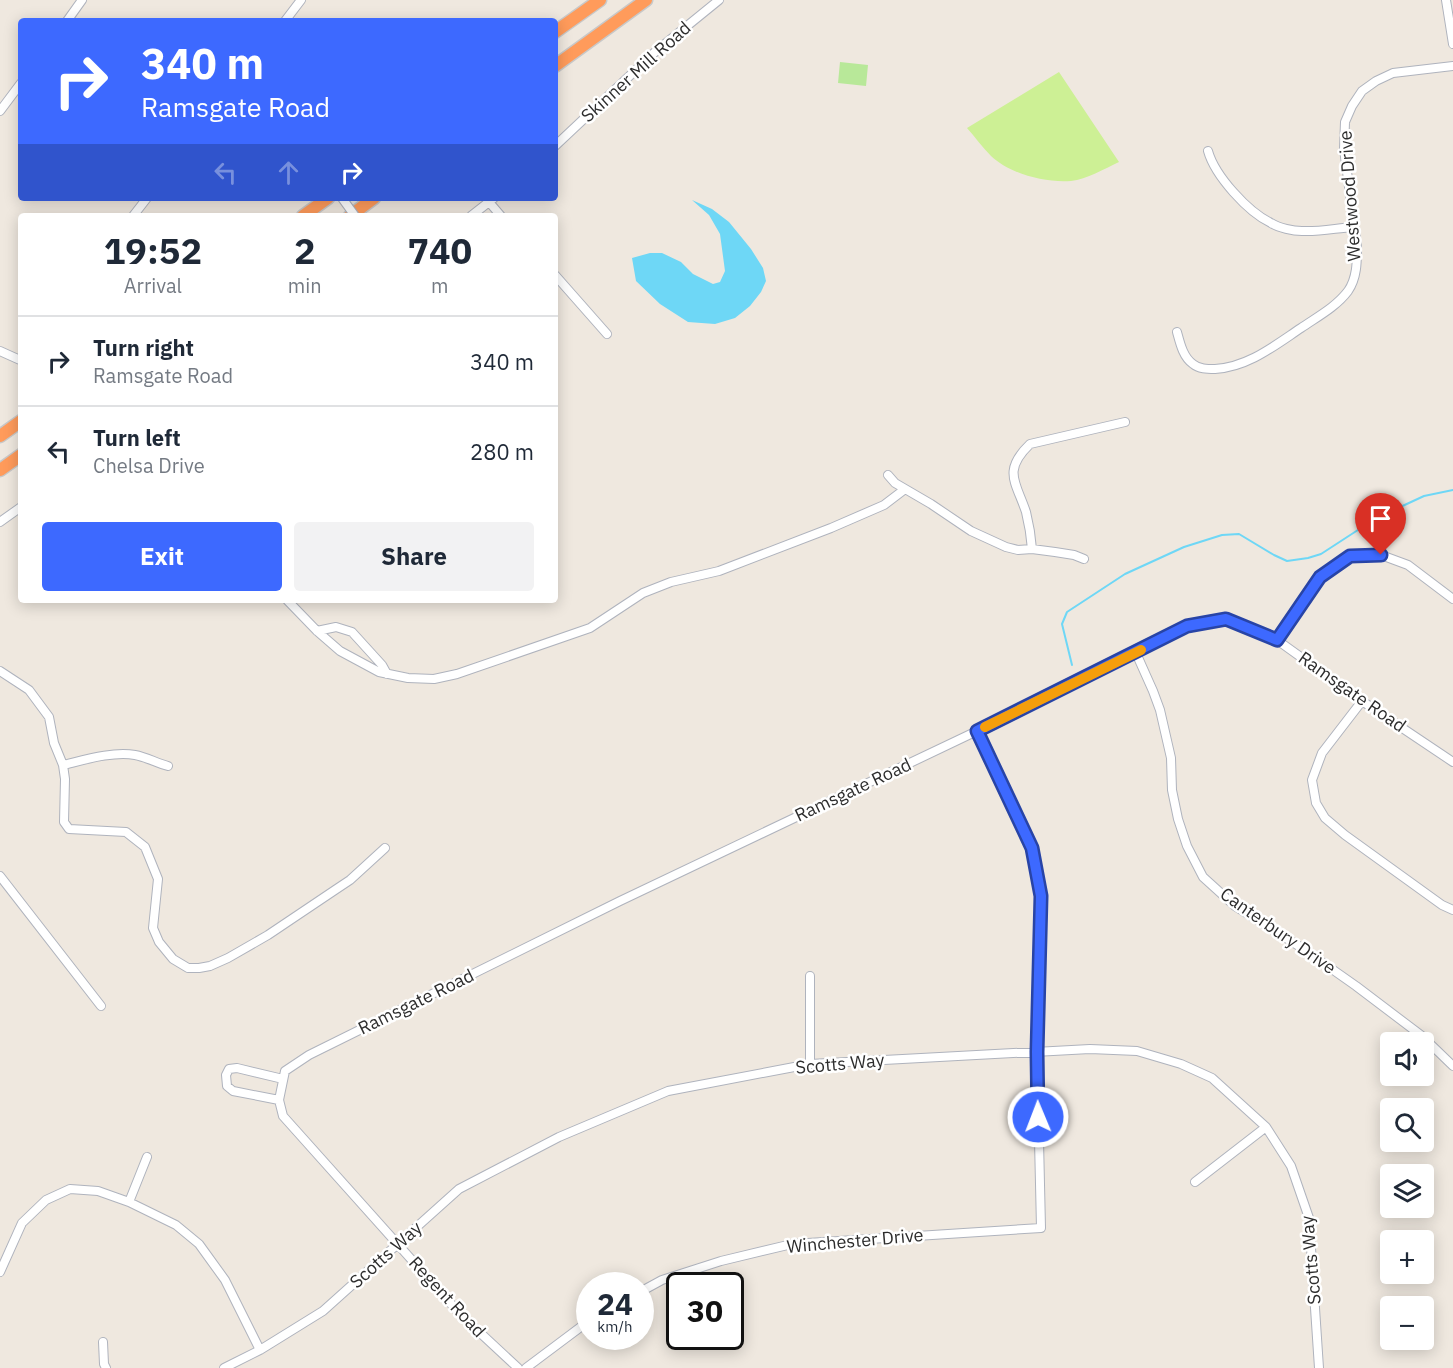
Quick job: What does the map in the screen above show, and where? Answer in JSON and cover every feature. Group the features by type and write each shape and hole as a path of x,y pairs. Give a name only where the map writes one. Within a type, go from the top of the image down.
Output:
{"highway":[{"path":"558,30 600,0"},
{"path":"558,64 646,0"},
{"path":"307,213 324,201"},
{"path":"354,213 370,201"},
{"path":"0,436 18,423"},
{"path":"0,470 18,456"}],"street":[{"path":"69,18 82,0"},
{"path":"287,18 302,0"},
{"name":"Skinner Mill Road","path":"558,143 654,52 719,0"},
{"path":"1446,0 1453,44"},
{"name":"Westwood Drive","path":"1176,332 1186,357 1194,365 1204,369 1234,366 1257,357 1335,305 1354,279 1357,262 1344,149 1345,122 1352,106 1362,91 1376,81 1393,74 1453,66"},
{"path":"0,111 18,87"},
{"path":"1208,151 1216,172 1239,198 1272,224 1301,231 1353,227"},
{"path":"135,213 145,201"},
{"path":"475,213 490,201"},
{"path":"558,278 607,334"},
{"path":"0,351 18,359"},
{"path":"1032,549 1028,520 1013,479 1014,466 1022,452 1030,444 1125,422"},
{"path":"888,475 895,483 971,531 1006,547 1074,555 1084,559"},
{"path":"290,603 340,651 379,672 408,678 434,679 457,674 590,628 643,593 671,582 719,571 831,528 884,505 905,489"},
{"path":"0,522 18,509"},
{"path":"1277,640 1320,577 1350,556 1381,555 1408,565 1453,599"},
{"name":"Ramsgate Road","path":"283,1079 285,1071 309,1055 620,901 977,731 1187,626 1226,619 1277,640 1453,762"},
{"path":"317,631 336,627 352,632 382,665 387,674"},
{"name":"Canterbury Drive","path":"1136,653 1160,710 1172,758 1172,790 1178,819 1187,846 1203,877 1235,906 1302,948 1366,993 1422,1036 1453,1066"},
{"path":"0,671 29,690 49,717 54,743 63,765 64,822 69,829 126,832 145,848 158,879 153,928 159,942 173,958 188,968 210,966 238,952 350,880 385,848"},
{"path":"1362,700 1322,753 1312,780 1316,803 1325,818 1345,836 1442,905 1453,910"},
{"path":"977,731 1032,848 1041,896 1037,1052"},
{"path":"63,765 117,754 135,755 168,766"},
{"path":"0,876 101,1006"},
{"path":"810,976 810,1064"},
{"name":"Scotts Way","path":"224,1368 260,1350 323,1311 459,1189 559,1137 668,1090 810,1064 1090,1049 1137,1051 1181,1064 1212,1078 1266,1127 1291,1166 1309,1218 1319,1368"},
{"name":"Winchester Drive","path":"654,1284 721,1262 792,1244 1041,1228 1037,1052"},
{"path":"237,1068 283,1079 279,1100 233,1091 227,1086 226,1075 229,1069 237,1068"},
{"name":"Regent Road","path":"279,1100 283,1116 461,1315 518,1368"},
{"path":"1195,1182 1266,1127"},
{"path":"129,1202 147,1157"},
{"path":"0,1272 22,1223 46,1200 70,1189 98,1191 129,1202 176,1225 199,1244 225,1280 260,1350"},
{"path":"526,1368 576,1330"},
{"path":"104,1342 106,1368"}],"green space":[{"path":"840,62 868,65 866,86 838,83"},
{"path":"1059,72 1119,162 1089,176 1071,181 1039,179 1008,168 991,156 967,128"}],"water":[{"path":"692,200 712,209 729,222 763,268 766,281 750,306 735,318 715,324 688,322 660,304 636,281 632,258 650,253 662,253 681,262 693,274 713,284 720,282 725,271 720,234 709,215"}],"waterway":[{"path":"1072,665 1062,624 1067,612 1125,574 1184,547 1222,535 1239,534 1287,561 1308,558 1321,554 1396,509 1424,496 1453,490"}],"slow traffic":[{"path":"985,727 1141,650"}],"route":[{"path":"1038,1117 1037,1052 1041,896 1032,848 977,731 1187,626 1226,619 1277,640 1320,577 1350,556 1381,555"}]}
